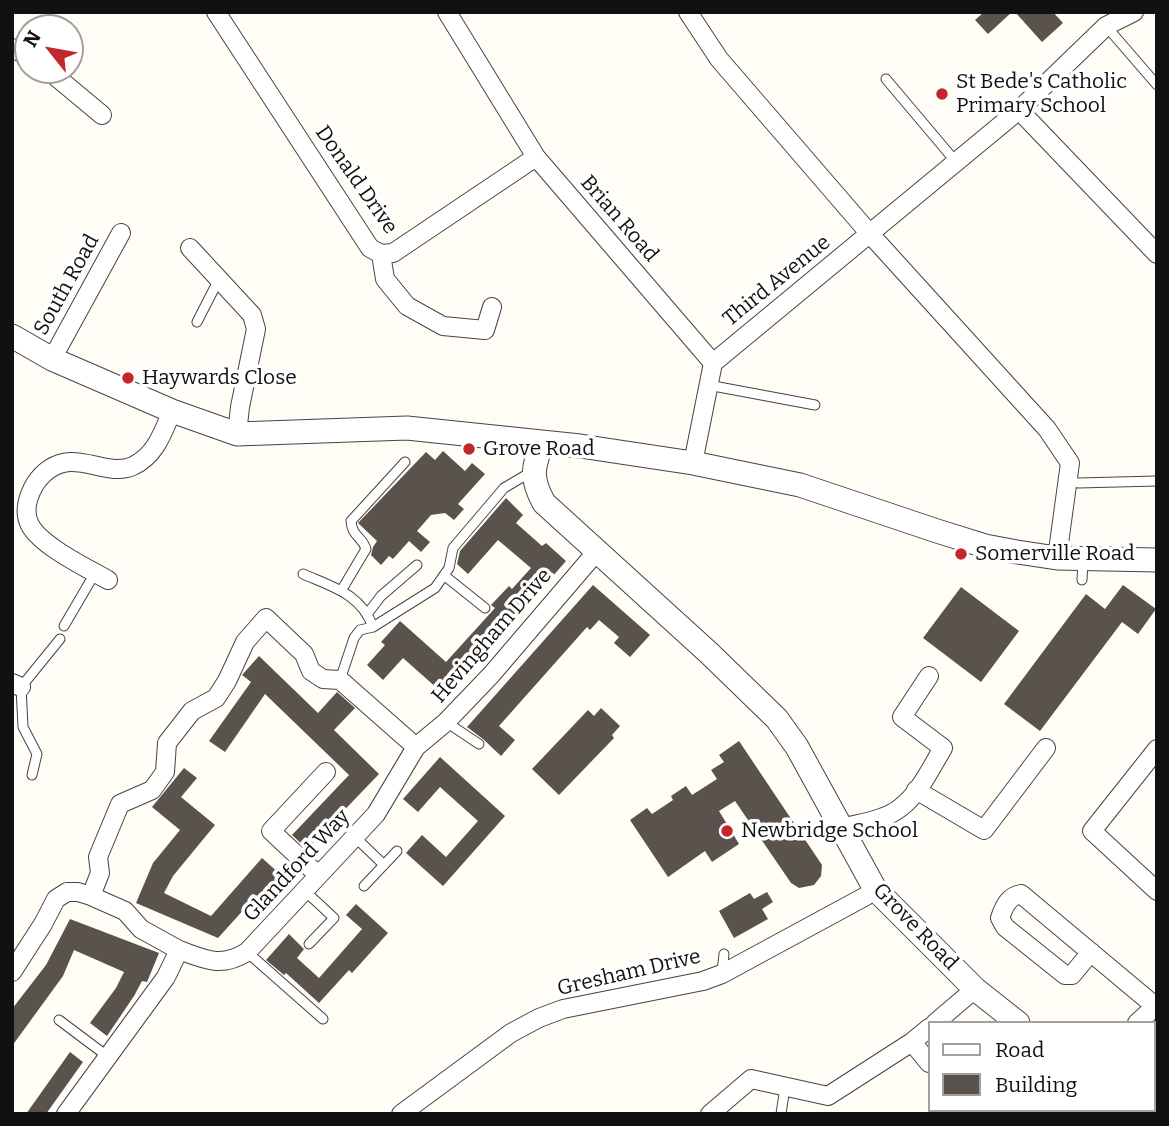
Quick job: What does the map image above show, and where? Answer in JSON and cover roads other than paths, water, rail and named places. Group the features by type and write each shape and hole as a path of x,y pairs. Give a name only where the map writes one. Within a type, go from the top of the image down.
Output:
{"street":[{"name":"Donald Drive","path":"216,12 370,248 382,254 393,253 536,158"},
{"name":"Brian Road","path":"447,12 536,158 713,363"},
{"path":"688,12 719,59 870,234 1047,429 1070,463 1057,558"},
{"name":"Third Avenue","path":"713,363 1019,110 1106,26 1134,12"},
{"path":"65,84 102,115"},
{"path":"1019,110 1157,254"},
{"name":"South Road","path":"52,359 121,233"},
{"path":"190,248 252,314 256,329 237,434"},
{"path":"382,254 385,279 407,306 443,326 485,330 492,307"},
{"path":"12,336 52,359 172,411 237,434 407,428 542,442 693,463 800,485 985,546 1057,558 1083,569 1157,560"},
{"path":"693,463 713,363"},
{"path":"101,577 42,540 30,525 27,513 28,497 45,471 59,465 71,462 117,470 142,462 155,450 172,411"},
{"path":"533,471 542,442"},
{"name":"Grove Road","path":"533,471 536,488 544,503 598,550 698,648 777,719 797,747 874,889 975,989 1015,1021"},
{"name":"Hevingham Drive","path":"416,747 446,722 491,675 598,550"},
{"path":"90,896 100,873 98,857 120,804 152,790 165,772 167,743 192,711 216,698 227,681 244,642 267,618 304,654 312,671 323,679 340,680 416,747"},
{"path":"842,828 884,817 900,809 916,790 943,748 902,717 929,676"},
{"name":"Glandford Way","path":"12,972 56,899 67,892 90,896 124,911 147,933 179,950 204,960 234,960 247,952 376,814 416,747"},
{"path":"916,790 984,830 1046,748"},
{"path":"1157,748 1091,831 1157,891"},
{"path":"318,875 271,831 326,772"},
{"name":"Gresham Drive","path":"401,1114 511,1033 539,1018 563,1009 703,981 722,974 866,896 874,889"},
{"path":"1091,952 1072,975 1065,975 1005,927 1000,918 1004,907 1014,895 1021,894 1091,952 1156,1006 1139,1021"},
{"path":"66,1114 166,977 179,950"},
{"path":"937,1021 975,989"},
{"path":"710,1114 751,1079 828,1096 928,1029"},
{"path":"912,1042 928,1062"}],"lane":[{"path":"1106,26 1157,85"},
{"path":"886,79 956,162"},
{"path":"197,322 219,279"},
{"path":"708,385 814,405"},
{"path":"341,591 366,549 365,544 352,532 351,521 405,462"},
{"path":"340,680 354,638 360,630 373,627 435,588 449,568 453,548 504,488 533,471"},
{"path":"1067,480 1078,483 1157,481"},
{"path":"368,613 380,596 417,565"},
{"path":"303,574 359,601 368,613 373,627"},
{"path":"445,576 485,608"},
{"path":"64,626 101,577"},
{"path":"32,775 37,754 23,727 16,685 60,639"},
{"path":"446,722 479,744"},
{"path":"355,837 384,865"},
{"path":"364,886 397,851"},
{"path":"304,891 334,918 309,944"},
{"path":"247,952 323,1019"},
{"path":"722,974 724,954"},
{"path":"59,1020 107,1056"},
{"path":"780,1114 785,1087"}],"place":[{"name":"St Bede's Catholic Primary School","path":"942,94"},
{"name":"Haywards Close","path":"128,378"},
{"name":"Grove Road","path":"469,449"},
{"name":"Somerville Road","path":"961,554"},
{"name":"Newbridge School","path":"727,831"}]}
